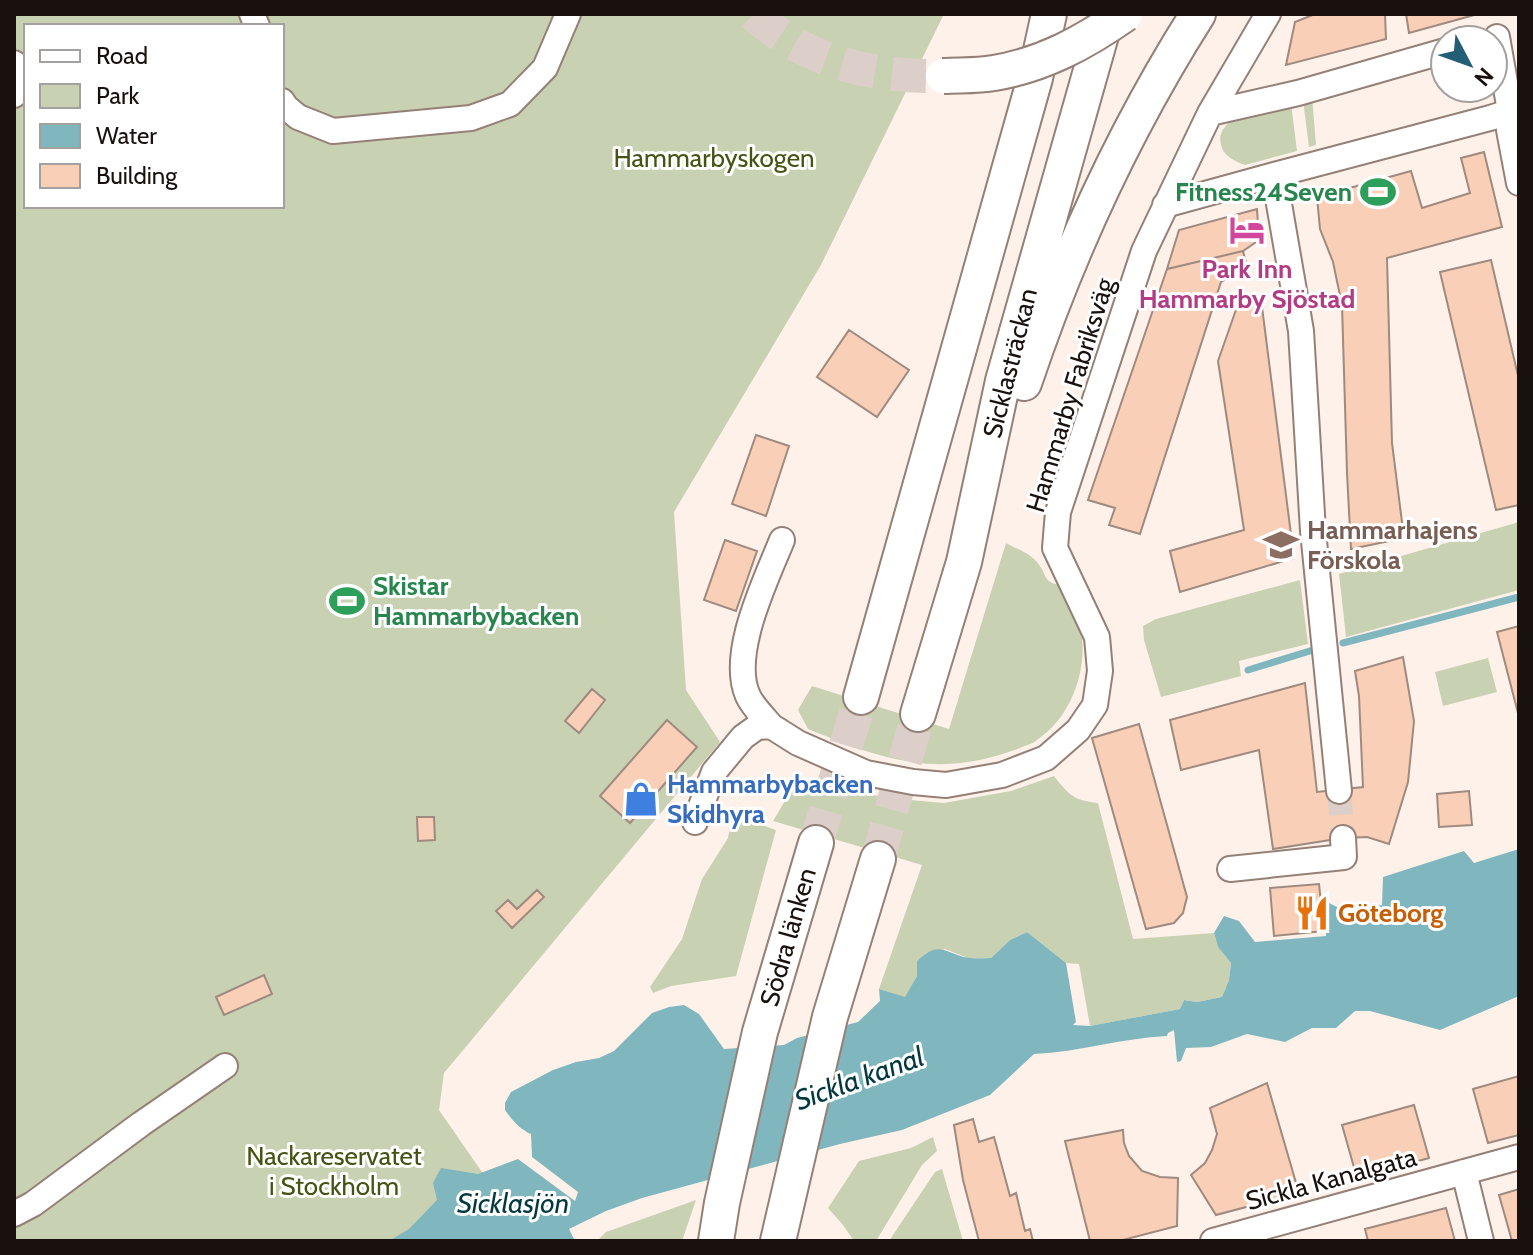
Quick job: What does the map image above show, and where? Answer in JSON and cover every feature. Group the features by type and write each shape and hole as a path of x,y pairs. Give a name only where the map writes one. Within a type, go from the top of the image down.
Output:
{"highway":[{"path":"985,257 988,186 1031,14"},
{"name":"Sicklasträckan","path":"861,697 1035,78 1049,14"},
{"name":"Sicklasträckan","path":"918,714 964,562 1003,381 1107,14"},
{"path":"943,76 993,73 1040,62 1092,36 1125,14"},
{"path":"964,562 1034,354 1071,260 1123,146 1198,14"},
{"name":"Södra länken","path":"716,1241 760,1032 816,843"},
{"path":"780,1241 786,1197 830,1017 878,859"}],"street":[{"path":"284,104 298,117 333,131 471,118 510,104 545,68 568,14"},
{"name":"Hammarby Fabriksväg","path":"771,726 798,743 866,773 946,785 1002,775 1046,758 1078,730 1095,705 1100,671 1097,637 1055,548 1058,512 1144,251 1210,113 1268,14"},
{"path":"1210,113 1298,93 1429,56"},
{"path":"14,63 19,67 14,95"},
{"path":"1509,80 1515,110 1509,130 1519,183"},
{"path":"1165,205 1515,110"},
{"path":"1274,175 1301,331 1313,531 1339,791"},
{"path":"771,726 748,696 744,674 745,645 752,614 782,540"},
{"path":"695,822 714,772 743,737 757,727 771,726"},
{"path":"1230,869 1344,857 1343,838"},
{"path":"14,1214 33,1204 225,1066"},
{"name":"Sickla Kanalgata","path":"1213,1241 1519,1157"},
{"path":"1464,1172 1481,1241"}],"green space":[{"name":"Skistar Hammarbybacken","path":"14,14 944,14 821,265 674,512 686,690 720,742 444,1073 439,1110 493,1188 511,1241 14,1241"},
{"path":"1312,97 1316,145 1309,147 1303,100"},
{"path":"1291,103 1297,151 1245,165 1225,153 1221,134 1234,119"},
{"path":"1519,522 1519,590 1346,637 1339,574"},
{"path":"1006,543 1033,558 1048,580 1064,586 1081,632 1083,652 1078,681 1066,709 1048,731 1034,743 1007,753 981,760 940,764 885,757 808,729 798,710 812,686 949,729"},
{"path":"1300,580 1308,644 1239,661 1241,676 1161,697 1144,640 1143,626 1156,619"},
{"path":"1488,658 1497,692 1443,706 1435,672"},
{"path":"1054,776 1072,796 1098,803 1133,939 1214,933 1218,947 1231,963 1229,980 1222,997 1197,1002 1184,1000 1180,1009 1090,1026 1079,964 1066,963 1027,932 1010,940 991,958 968,958 945,949 917,961 917,976 905,998 879,989 922,865 773,821 791,791 823,783 887,798 944,803 1011,791"},
{"path":"732,814 776,830 736,976 671,986 653,993 650,987 682,939 702,879 728,838"},
{"path":"933,1137 937,1151 922,1165 876,1241 854,1241 828,1208 859,1161 911,1148"},
{"path":"942,1169 963,1241 889,1241 935,1172"},
{"path":"696,1200 682,1241 597,1241 606,1232"}],"water":[{"path":"1519,849 1519,996 1440,1030 1370,1011 1355,1011 1336,1028 1312,1028 1285,1042 1247,1034 1211,1047 1186,1048 1181,1061 1177,1062 1174,1030 1167,1036 1034,1054 990,1095 902,1130 642,1198 569,1229 575,1241 389,1241 409,1229 437,1200 433,1183 441,1168 478,1174 518,1159 575,1201 578,1192 532,1157 531,1134 510,1117 505,1103 511,1092 553,1070 614,1051 652,1013 669,1007 684,1005 699,1014 724,1049 784,1045 797,1038 858,1022 880,1001 879,989 905,997 917,976 917,961 930,951 940,949 967,958 991,958 1010,940 1027,932 1066,963 1076,1022 1073,1025 1090,1026 1180,1009 1184,1000 1197,1002 1222,997 1229,980 1231,963 1218,947 1214,933 1224,916 1239,921 1255,942 1326,936 1325,901 1347,912 1382,905 1383,877 1464,851 1474,863"}],"building":[{"path":"1315,14 1385,14 1386,39 1286,65 1295,22"},
{"path":"1406,14 1478,14 1442,24 1429,24 1429,27 1409,33"},
{"path":"1484,152 1502,227 1387,258 1392,443 1404,538 1351,549 1342,305 1333,262 1320,229 1317,197 1411,171 1422,208 1470,193 1461,158"},
{"path":"1257,209 1259,240 1243,251 1167,269 1179,230"},
{"path":"1243,251 1247,267 1221,282 1140,534 1109,525 1115,508 1088,500 1167,269"},
{"path":"1491,260 1519,380 1519,505 1496,510 1440,272"},
{"path":"1261,299 1294,558 1180,592 1170,551 1244,530 1218,361 1238,304"},
{"path":"849,330 909,370 877,417 817,377"},
{"path":"756,435 789,446 766,516 732,504"},
{"path":"725,540 757,551 736,611 704,600"},
{"path":"1519,626 1519,717 1497,632"},
{"path":"1403,657 1414,721 1408,782 1389,844 1367,837 1343,838 1273,849 1259,750 1181,770 1170,720 1305,683 1317,792 1363,787 1355,671"},
{"path":"592,689 605,700 579,733 565,721"},
{"path":"667,720 697,747 630,823 600,796"},
{"path":"1139,724 1187,897 1183,913 1174,923 1146,929 1092,738"},
{"path":"1469,791 1472,825 1439,827 1437,794"},
{"path":"417,817 434,817 435,840 418,841"},
{"path":"1319,884 1324,931 1274,936 1270,888"},
{"path":"537,890 544,897 512,928 496,911 508,900 517,909"},
{"path":"264,975 272,994 224,1015 216,997"},
{"path":"1519,1076 1519,1135 1488,1143 1473,1089"},
{"path":"1267,1083 1299,1193 1216,1215 1191,1175 1205,1163 1217,1134 1210,1108"},
{"path":"1414,1105 1429,1158 1357,1178 1342,1125"},
{"path":"973,1119 979,1142 994,1137 1010,1196 1016,1193 1025,1231 1030,1229 1033,1241 979,1241 963,1180 954,1125"},
{"path":"1123,1130 1129,1156 1142,1171 1160,1177 1178,1178 1177,1226 1119,1241 1090,1241 1065,1141"},
{"path":"1519,1189 1519,1241 1512,1241 1499,1195"},
{"path":"1446,1208 1455,1241 1368,1241 1365,1229"}],"waterway":[{"path":"1343,643 1519,597"},
{"path":"1248,670 1313,650"}],"tunnel":[{"path":"754,14 795,44 842,64 892,74 943,76"},
{"path":"816,843 861,697"},
{"path":"878,859 918,714"},
{"path":"1339,791 1343,838"}],"place":[{"name":"Fitness24Seven","path":"1378,192"},
{"name":"Park Inn Hammarby Sjöstad","path":"1247,230"},
{"name":"Hammarhajens Förskola","path":"1281,545"},
{"name":"Skistar Hammarbybacken","path":"347,601"},
{"name":"Hammarbybacken Skidhyra","path":"641,799"},
{"name":"Göteborg","path":"1312,913"}],"park label":[{"name":"Hammarbyskogen","path":"714,158"},
{"name":"Nackareservatet i Stockholm","path":"334,1171"}],"water label":[{"name":"Sickla kanal","path":"859,1078"},
{"name":"Sicklasjön","path":"513,1203"}]}
